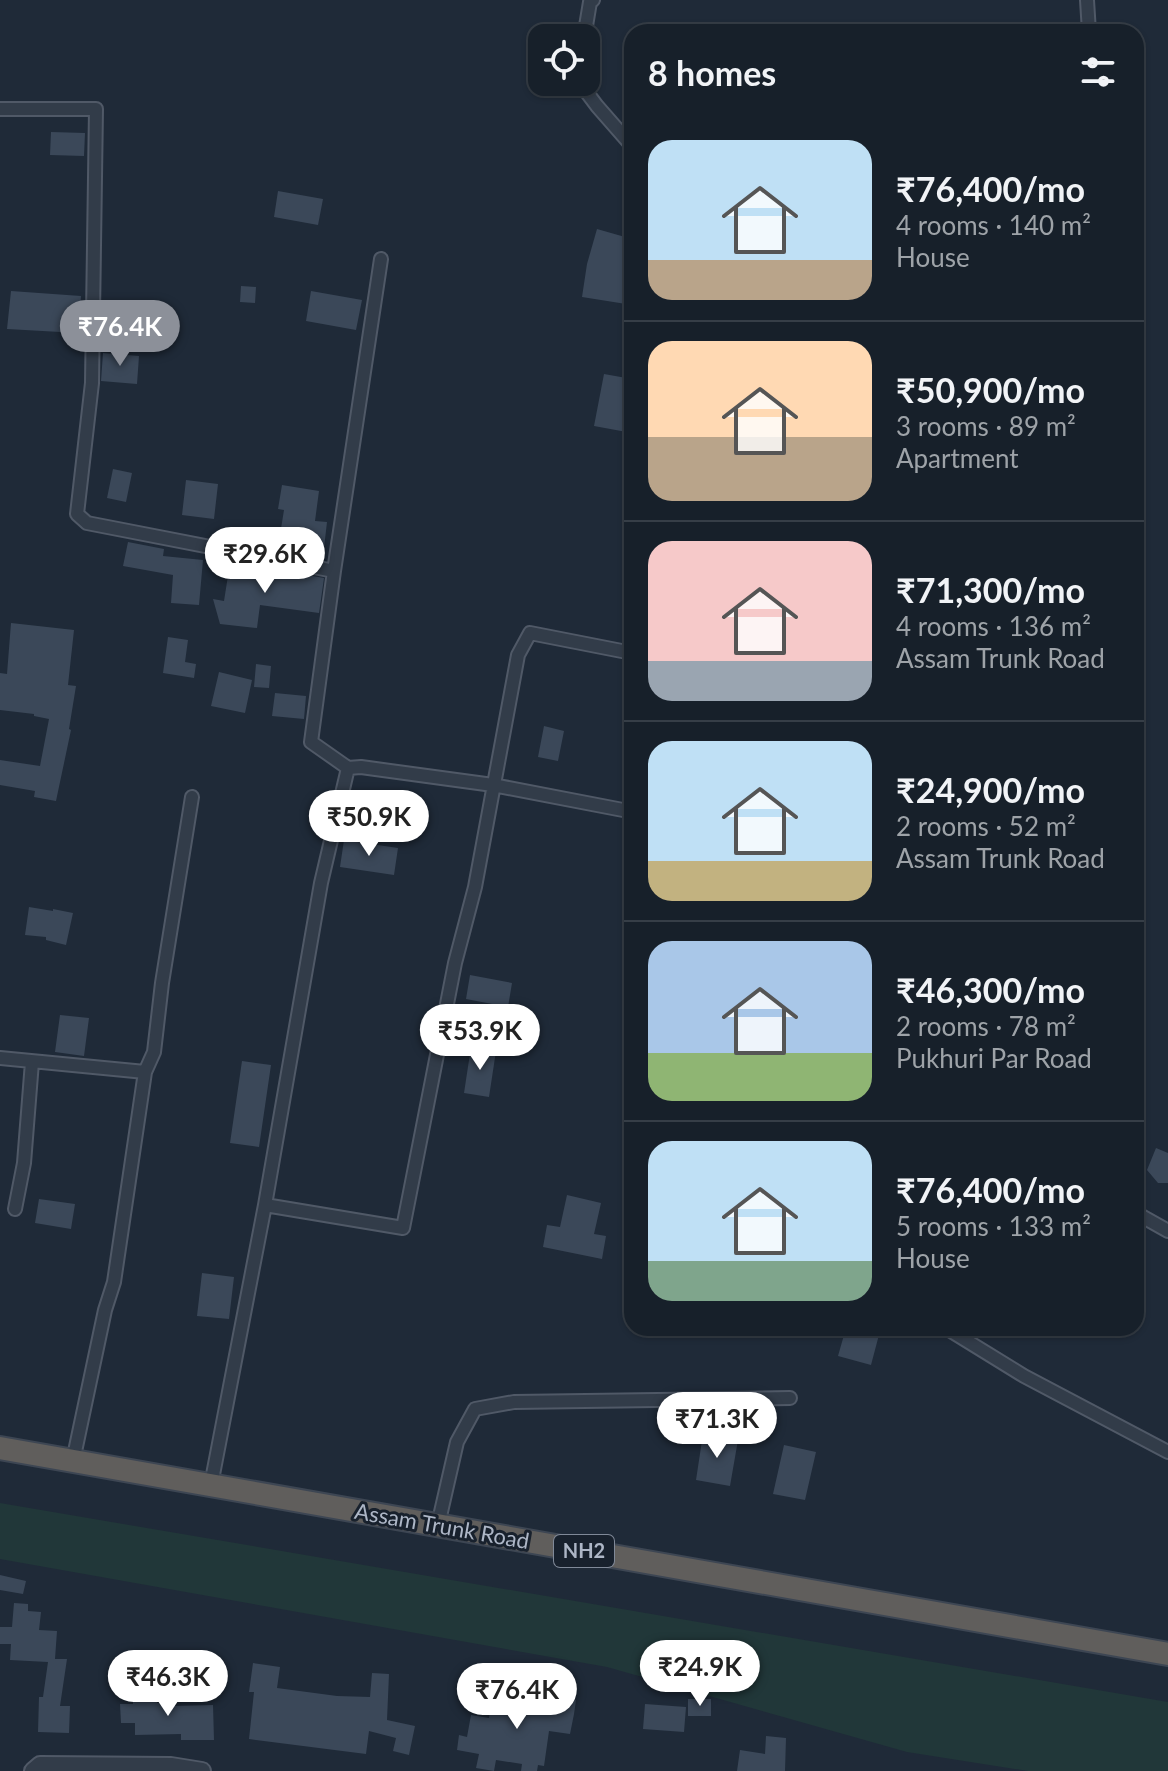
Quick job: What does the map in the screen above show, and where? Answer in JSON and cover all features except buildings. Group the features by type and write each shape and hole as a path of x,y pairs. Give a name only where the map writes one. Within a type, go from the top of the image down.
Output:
{"highway":[{"name":"Assam Trunk Road","path":"0,1448 1168,1654"}],"street":[{"path":"586,24 593,0"},
{"path":"1087,0 1088,24"},
{"path":"590,96 624,137"},
{"path":"0,109 96,109 92,383 77,514 87,523 334,571"},
{"path":"381,259 311,742 348,768 361,767 493,785 623,810"},
{"path":"265,1205 403,1228 455,963 475,887 518,655 530,633 624,651"},
{"path":"211,1485 265,1205 321,883 348,768"},
{"path":"73,1461 105,1310 114,1282 145,1072 154,1052 192,797"},
{"path":"0,1058 145,1072"},
{"path":"15,1209 24,1163 32,1062"},
{"path":"1144,1218 1168,1231"},
{"path":"959,1336 1024,1376 1168,1452"},
{"path":"438,1525 457,1442 475,1409 514,1402 790,1398"},
{"path":"33,1771 40,1765 171,1766 202,1771"}],"green space":[{"path":"0,1503 1168,1702 1168,1771 1028,1771 907,1752 607,1667 0,1559"}]}
